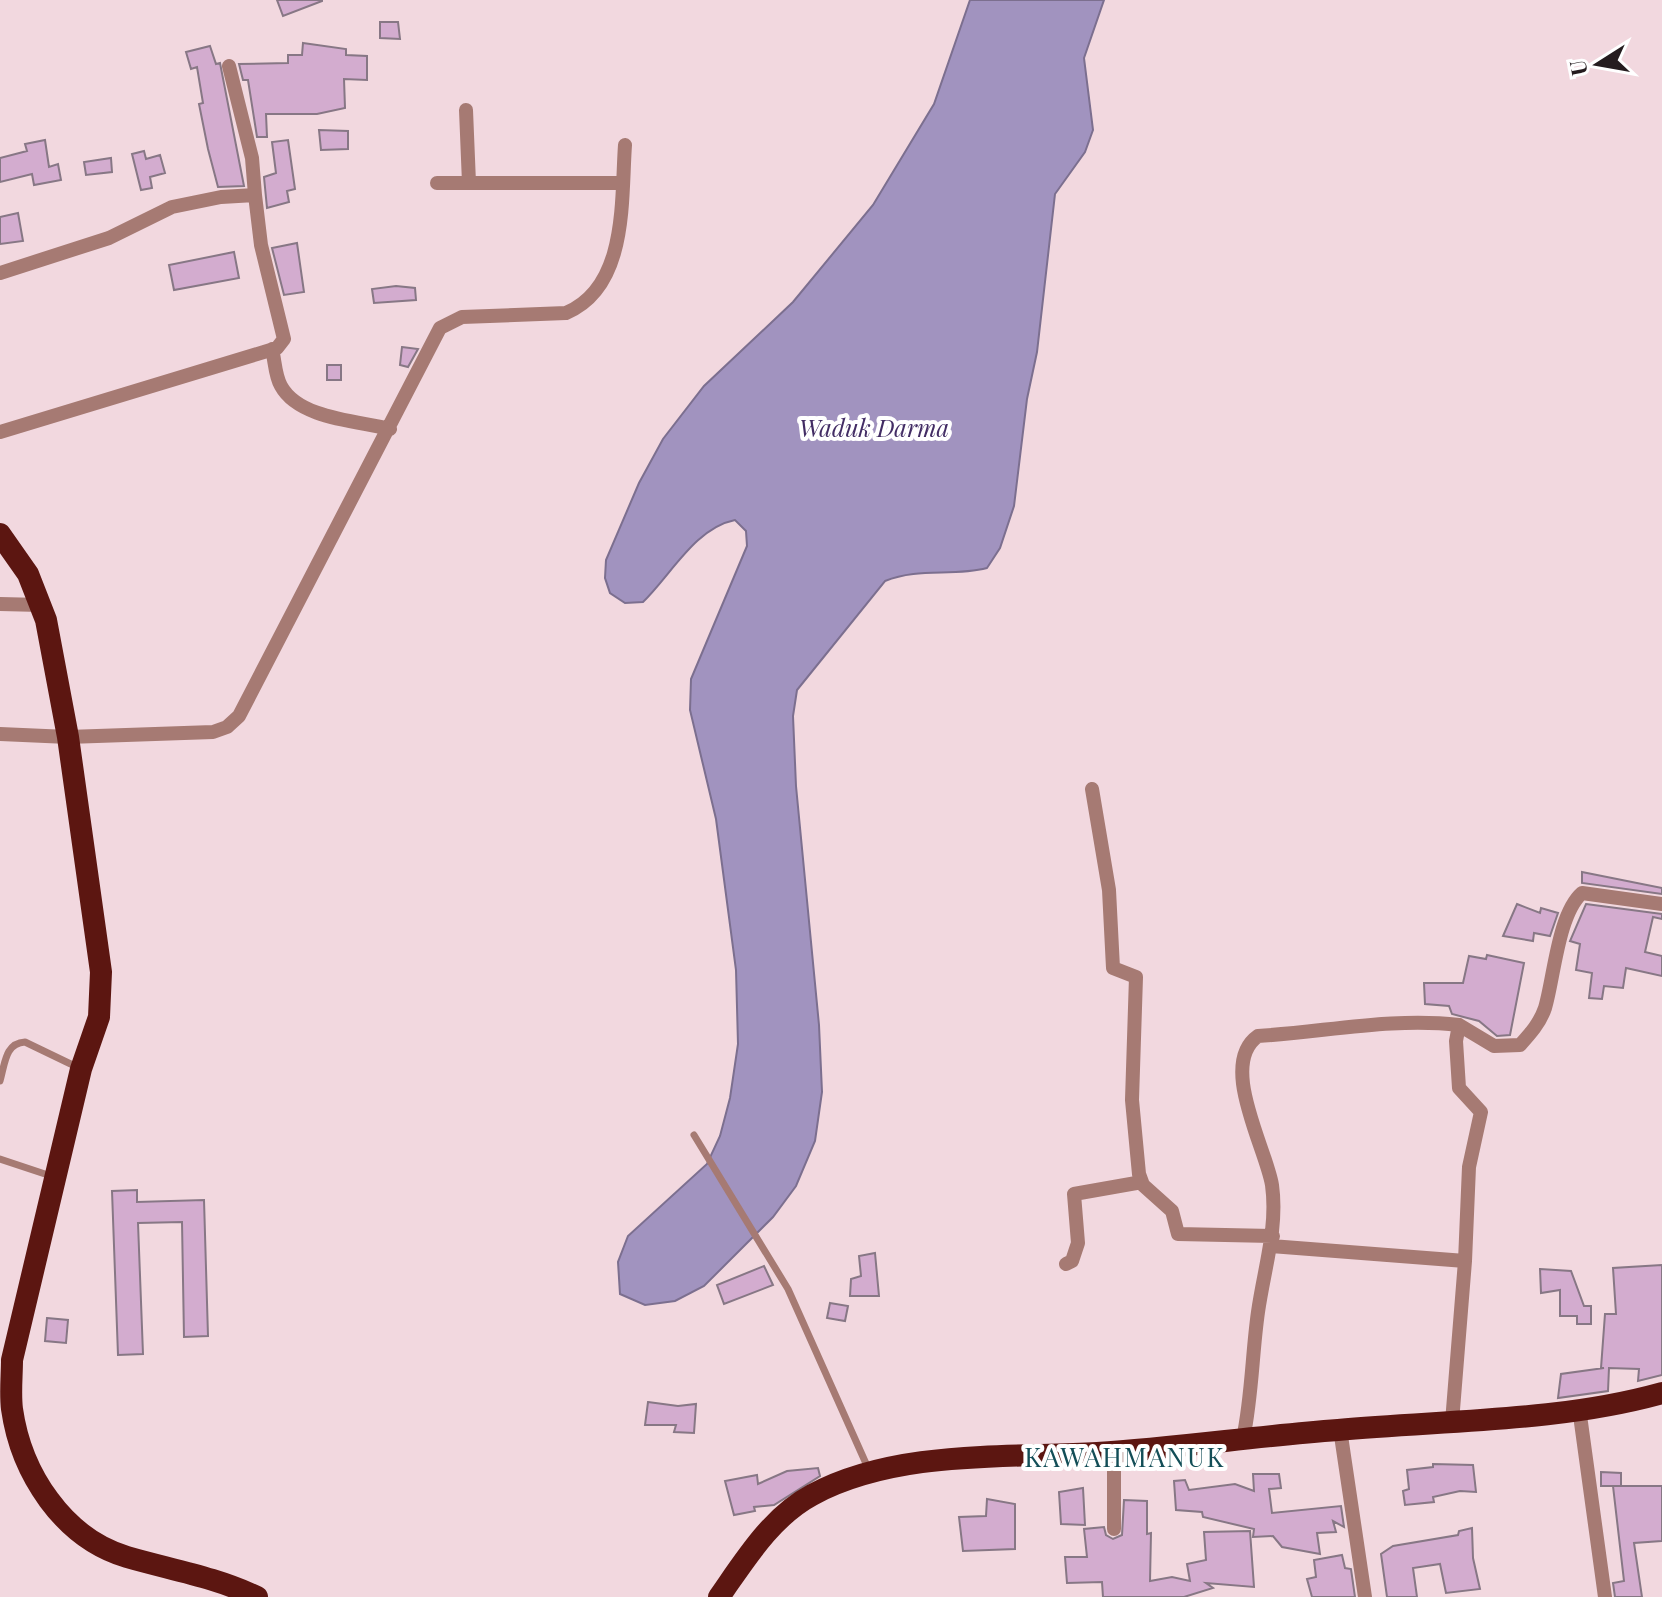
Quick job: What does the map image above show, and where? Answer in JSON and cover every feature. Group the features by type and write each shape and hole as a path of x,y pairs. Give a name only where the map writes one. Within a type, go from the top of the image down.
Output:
{"highway":[{"path":"0,534 28,574 41,605 68,737 101,972 99,1017 81,1069 12,1360 12,1407 22,1453 60,1514 93,1542 125,1557 187,1571 257,1597"},
{"path":"719,1597 775,1522 810,1496 871,1474 929,1463 1114,1452 1340,1429 1452,1422 1579,1408 1662,1393"}],"street":[{"path":"0,432 272,349 284,339 261,245 252,158 229,66"},
{"path":"466,110 469,183"},
{"path":"0,734 68,737 213,732 227,727 239,716 390,429 434,338 449,321 473,316 552,315 581,307 592,296 615,254 625,145"},
{"path":"437,183 622,183"},
{"path":"0,273 109,238 172,207 214,198 255,195"},
{"path":"272,349 279,383 286,394 318,413 390,429"},
{"path":"0,604 41,605"},
{"path":"1092,789 1109,890 1113,968 1136,977 1132,1100 1142,1182 1169,1207 1178,1234 1465,1261"},
{"path":"1243,1439 1275,1205 1269,1164 1253,1128 1244,1094 1245,1050 1248,1043 1258,1036 1338,1031 1418,1020 1459,1025 1494,1046 1520,1045 1536,1027 1545,1009 1567,920 1582,893 1662,904"},
{"path":"1452,1422 1469,1167 1481,1119 1478,1107 1459,1088 1456,1041 1459,1025"},
{"path":"1066,1264 1072,1261 1078,1243 1074,1194 1142,1182"},
{"path":"1579,1408 1605,1597"},
{"path":"1340,1429 1365,1597"},
{"path":"1114,1452 1114,1529"}],"lane":[{"path":"0,1081 10,1047 15,1042 25,1042 81,1069"},
{"path":"694,1135 766,1249 808,1332 871,1474"},
{"path":"0,1159 55,1177"}],"water":[{"name":"Waduk Darma","path":"970,0 1104,0 1084,58 1093,130 1085,152 1055,194 1037,352 1027,399 1014,506 1000,548 987,568 910,574 885,581 797,690 793,716 796,786 819,1025 822,1092 815,1141 796,1186 773,1217 704,1286 675,1301 645,1305 620,1294 618,1262 628,1236 707,1164 720,1136 730,1098 738,1044 736,970 716,819 690,710 691,679 747,546 746,531 735,520 708,532 684,554 643,602 625,603 610,593 605,578 606,560 639,483 663,439 704,386 793,302 873,205 934,104"}],"building":[{"path":"277,0 322,0 322,1 283,16"},
{"path":"380,22 398,22 400,39 380,38"},
{"path":"303,43 346,49 346,55 367,56 367,80 344,79 345,108 317,114 266,114 267,137 257,137 248,80 243,80 239,64 288,63 288,55 302,55"},
{"path":"210,46 216,64 220,63 244,186 218,187 208,149 199,104 203,103 197,67 191,69 186,52"},
{"path":"319,130 348,131 348,149 321,150"},
{"path":"45,140 49,167 58,164 61,180 34,185 32,174 0,182 0,158 27,151 25,144"},
{"path":"288,140 295,189 287,191 289,202 267,208 264,177 276,173 272,142"},
{"path":"144,151 146,159 160,155 165,173 150,177 152,188 141,190 132,154"},
{"path":"111,158 112,172 86,175 84,162"},
{"path":"18,213 23,241 0,244 0,217"},
{"path":"297,243 304,292 284,295 272,248"},
{"path":"234,252 239,278 174,290 169,265"},
{"path":"396,286 415,288 416,300 374,303 372,289"},
{"path":"402,347 418,349 408,367 400,365"},
{"path":"327,365 341,365 341,380 327,380"},
{"path":"1582,872 1662,888 1662,894 1582,883"},
{"path":"1517,904 1540,913 1541,908 1558,913 1550,936 1534,933 1533,941 1503,936"},
{"path":"1586,904 1662,914 1662,919 1653,917 1645,952 1662,956 1662,976 1626,968 1623,988 1604,986 1602,999 1589,998 1592,973 1576,970 1580,944 1570,941"},
{"path":"1487,955 1524,963 1510,1035 1497,1036 1479,1021 1452,1014 1449,1006 1425,1004 1424,983 1463,983 1469,956 1486,959"},
{"path":"137,1190 137,1202 204,1200 208,1336 184,1337 182,1222 138,1223 143,1354 118,1355 112,1191"},
{"path":"875,1253 879,1296 850,1296 851,1279 861,1276 859,1256"},
{"path":"1662,1265 1662,1375 1638,1381 1639,1369 1609,1368 1608,1391 1558,1398 1561,1374 1604,1368 1601,1368 1605,1314 1616,1314 1613,1268"},
{"path":"764,1266 773,1285 724,1304 717,1285"},
{"path":"1540,1269 1571,1271 1584,1306 1591,1306 1591,1324 1577,1324 1577,1316 1560,1316 1560,1290 1541,1293"},
{"path":"830,1303 848,1306 845,1321 827,1318"},
{"path":"47,1318 68,1320 66,1343 45,1341"},
{"path":"648,1402 678,1406 696,1404 694,1433 674,1432 676,1425 645,1425"},
{"path":"1433,1464 1473,1465 1476,1492 1460,1491 1433,1497 1434,1502 1405,1505 1403,1491 1409,1489 1407,1470 1433,1467"},
{"path":"818,1468 820,1476 774,1505 754,1507 755,1511 734,1515 725,1481 757,1475 758,1484 787,1471"},
{"path":"1601,1472 1621,1473 1621,1486 1601,1486"},
{"path":"1253,1474 1279,1474 1281,1488 1269,1489 1272,1513 1341,1506 1344,1527 1333,1521 1336,1532 1317,1533 1320,1554 1282,1547 1273,1536 1253,1537 1254,1529 1203,1517 1202,1512 1176,1510 1174,1481 1185,1480 1189,1490 1235,1484 1254,1491"},
{"path":"1613,1486 1662,1486 1662,1541 1634,1543 1642,1597 1615,1597 1613,1583 1624,1581"},
{"path":"1083,1488 1085,1525 1061,1524 1059,1492"},
{"path":"987,1499 1015,1504 1015,1549 963,1551 959,1517 986,1516"},
{"path":"1124,1500 1147,1501 1147,1534 1151,1533 1150,1581 1172,1577 1190,1581 1187,1564 1206,1560 1204,1532 1250,1531 1254,1587 1206,1583 1213,1588 1184,1597 1103,1597 1102,1582 1067,1583 1065,1557 1087,1557 1084,1529 1104,1527 1106,1535 1113,1539 1122,1535"},
{"path":"1472,1528 1473,1558 1480,1589 1446,1593 1440,1564 1413,1568 1417,1597 1387,1597 1381,1554 1393,1546 1458,1535 1459,1531"},
{"path":"1342,1555 1345,1568 1351,1569 1355,1597 1312,1597 1307,1579 1316,1577 1314,1560"}],"district":[{"name":"KAWAHMANUK","path":"1125,1458"}]}
